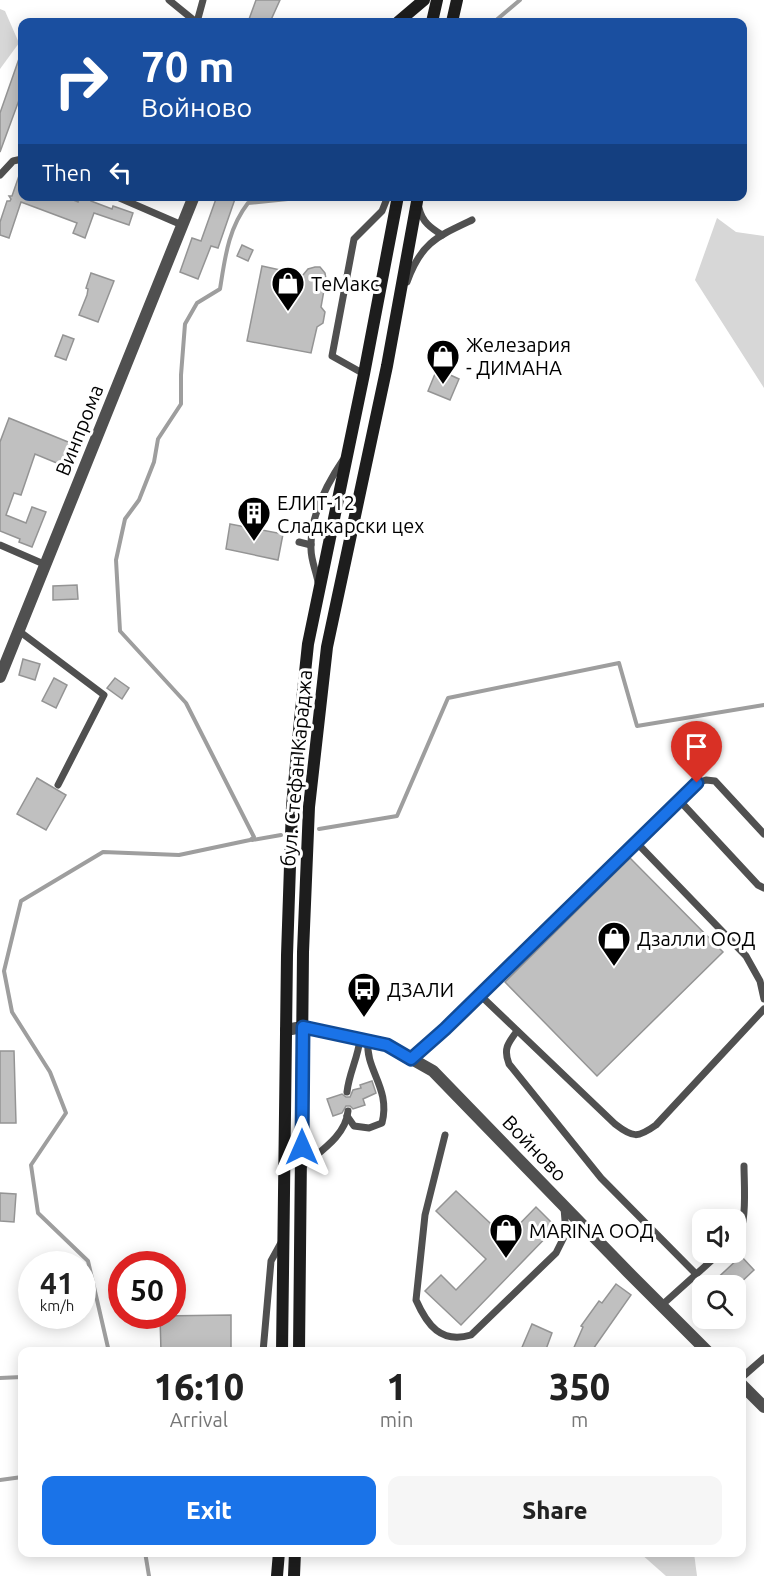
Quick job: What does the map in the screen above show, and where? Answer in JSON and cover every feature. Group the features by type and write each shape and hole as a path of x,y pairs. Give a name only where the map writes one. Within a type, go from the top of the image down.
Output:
{"main road":[{"path":"403,18 424,0"},
{"path":"433,18 437,0"},
{"path":"452,18 457,0"},
{"name":"бул. Стефан Караджа","path":"282,1347 286,1030 292,806 308,644 397,201"},
{"name":"бул. Стефан Караджа","path":"299,1347 303,952 309,807 327,646 387,366 418,201"},
{"path":"277,1576 279,1557"},
{"path":"294,1576 295,1557"}],"street":[{"name":"Винпрома","path":"0,677 4,653 19,631 192,201"},
{"path":"286,1030 303,1027"},
{"name":"Войново","path":"303,1027 387,1045 433,1071 703,1347"},
{"path":"746,1389 764,1407"}],"lane":[{"path":"169,0 192,18"},
{"path":"198,18 203,0"},
{"path":"0,175 13,161 18,160"},
{"path":"127,201 182,225"},
{"path":"364,374 332,356 354,238 382,211 386,201"},
{"path":"420,201 421,216 426,224 442,235"},
{"path":"396,312 420,253 442,235 472,220"},
{"path":"319,592 311,545 315,519 331,478 348,453"},
{"path":"299,542 311,545"},
{"path":"0,545 46,565"},
{"path":"19,631 104,695 58,785"},
{"path":"411,1059 480,995 697,783 706,780 715,781 764,834"},
{"path":"679,800 758,885 764,888"},
{"path":"636,842 746,956 760,981 764,999"},
{"path":"480,995 615,1124 629,1134 643,1135 656,1125 764,1009"},
{"path":"517,1031 506,1047 505,1055 508,1064 601,1178 696,1274"},
{"path":"347,1092 348,1079 364,1040"},
{"path":"302,1167 344,1127 347,1113 354,1126 369,1128 382,1123 385,1110 382,1091 364,1040"},
{"path":"445,1135 425,1215 416,1300 434,1329 458,1339 471,1335 480,1327 556,1253 566,1233 563,1205"},
{"path":"744,1166 744,1209"},
{"path":"263,1347 271,1261 283,1238"},
{"path":"662,1305 708,1263"},
{"path":"746,1374 764,1358"}],"shaded area":[{"path":"0,9 5,11 18,44 0,69"},
{"path":"717,218 736,232 764,236 764,388 695,280"},
{"path":"645,1557 695,1557 697,1576 666,1576"}],"building":[{"path":"256,0 280,0 272,18 249,18"},
{"path":"18,62 18,103 0,152 0,113"},
{"path":"18,179 18,201 91,201 112,209 113,206 133,213 129,225 94,213 85,238 73,233 77,223 21,202 9,238 0,235 0,222 7,201 11,199 9,196 12,196"},
{"path":"215,201 234,201 218,248 211,246 198,279 180,272 192,238 201,241"},
{"path":"242,245 253,250 248,261 237,256"},
{"path":"262,266 303,275 308,269 320,267 325,273 321,307 325,312 323,323 317,327 311,353 247,341"},
{"path":"91,273 114,281 98,322 79,315 87,295 88,289 86,288"},
{"path":"63,335 74,339 66,360 55,356"},
{"name":"Железария - ДИМАНА","path":"437,369 459,379 450,400 428,391"},
{"path":"9,418 73,444 64,466 35,454 21,495 14,493 6,515 26,523 32,507 46,512 32,547 0,531 0,442"},
{"name":"ЕЛИТ-12 Сладкарски цех","path":"230,524 283,534 278,560 226,549"},
{"path":"77,585 78,599 53,600 53,586"},
{"path":"23,659 40,664 35,680 19,675"},
{"path":"54,678 67,685 56,708 42,701"},
{"path":"115,678 129,688 122,699 107,688"},
{"path":"37,778 66,795 46,830 17,814"},
{"name":"Дзалли ООД","path":"630,858 723,952 597,1076 505,982"},
{"path":"0,1051 14,1051 16,1123 0,1123"},
{"path":"372,1081 376,1093 363,1099 365,1105 353,1109 346,1106 342,1113 333,1116 327,1099 342,1094 350,1097 353,1090"},
{"name":"MARINA ООД","path":"456,1191 506,1238 536,1207 556,1227 461,1325 425,1291 441,1275 456,1290 486,1259 436,1211"},
{"path":"0,1193 16,1194 14,1222 0,1221"},
{"path":"746,1261 754,1270 746,1278 746,1275 721,1275 734,1263"},
{"path":"616,1284 631,1295 595,1347 574,1347 583,1327 581,1326 599,1301 602,1303"},
{"path":"231,1315 231,1347 161,1347 160,1329 186,1329 186,1316"},
{"path":"532,1324 552,1333 547,1347 522,1347"}],"waterway":[{"path":"499,18 520,0"},
{"path":"108,1347 88,1261 38,1213 31,1165 66,1113 50,1072 12,1012 4,971 21,901 103,852 179,855 250,840 254,837 186,703 120,631 116,560 125,519 139,500 154,462 158,439 181,404 185,324 197,303 220,289 228,244 241,213 248,203 268,201"},
{"path":"319,829 397,816 448,698 619,663 637,726 764,705"},
{"path":"252,840 281,835"},
{"path":"0,1378 18,1377"},
{"path":"0,1480 18,1478"},
{"path":"146,1557 149,1576"}],"place":[{"name":"ТеМакс","path":"288,312"},
{"name":"Железария - ДИМАНА","path":"443,385"},
{"name":"ЕЛИТ-12 Сладкарски цех","path":"254,542"},
{"name":"Дзалли ООД","path":"614,967"},
{"name":"ДЗАЛИ","path":"364,1018"},
{"name":"MARINA ООД","path":"506,1259"}],"route":[{"path":"302,1147 303,1027 387,1045 411,1059 445,1029 697,783"}]}
